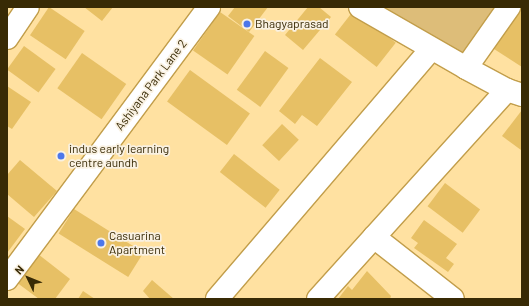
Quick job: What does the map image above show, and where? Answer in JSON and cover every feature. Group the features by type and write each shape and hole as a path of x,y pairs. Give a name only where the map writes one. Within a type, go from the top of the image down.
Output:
{"street":[{"path":"7,38 28,7"},
{"name":"Ashiyana Park Lane 2","path":"7,279 209,7"},
{"path":"318,299 374,237 514,92 431,49 360,7"},
{"path":"466,68 509,7"},
{"path":"217,299 431,49"},
{"path":"374,237 453,299"}],"shaded area":[{"path":"375,7 499,7 463,59"}],"building":[{"path":"49,7 85,31 66,59 30,35"},
{"path":"84,7 113,7 102,21"},
{"name":"Bhagyaprasad","path":"235,7 268,7 249,32 228,16"},
{"path":"308,7 319,7 331,17 303,50 285,35"},
{"path":"520,7 522,7 522,67 494,49"},
{"path":"354,10 396,43 377,67 335,34"},
{"path":"220,12 254,36 227,75 193,51"},
{"path":"24,46 56,69 39,92 7,69"},
{"path":"265,51 288,68 260,107 237,90"},
{"path":"82,53 126,84 102,119 57,88"},
{"path":"320,58 352,82 317,126 302,115 295,124 279,111"},
{"path":"190,70 250,113 227,145 167,102"},
{"path":"7,86 31,102 12,129 7,126"},
{"path":"522,110 522,148 521,150 502,136"},
{"path":"282,124 299,140 279,161 262,145"},
{"path":"234,154 280,190 266,208 220,172"},
{"path":"20,160 57,191 34,217 7,194 7,175"},
{"path":"445,183 480,209 463,233 428,206"},
{"name":"Casuarina Apartment","path":"74,209 144,252 128,277 59,234"},
{"path":"7,216 25,229 7,253"},
{"path":"424,220 457,244 446,258 454,264 448,272 414,248 418,243 411,238"},
{"path":"38,254 70,279 55,299 39,299 16,282"},
{"path":"367,271 391,296 390,299 338,299 348,286 352,290"},
{"path":"152,280 174,299 150,299 143,291"},
{"path":"83,291 95,299 78,299"}],"place":[{"name":"Bhagyaprasad","path":"247,24"},
{"name":"indus early learning centre aundh","path":"61,156"},
{"name":"Casuarina Apartment","path":"101,243"}]}
